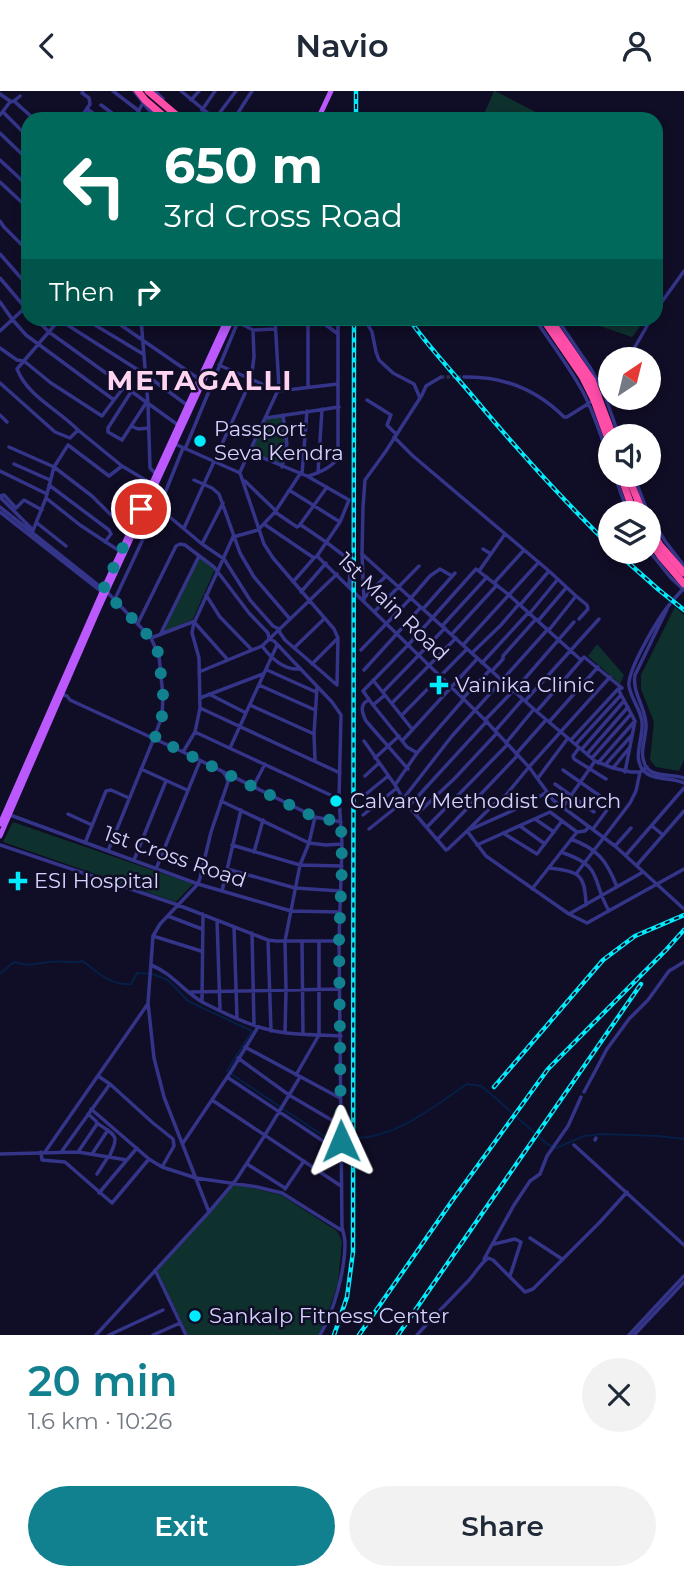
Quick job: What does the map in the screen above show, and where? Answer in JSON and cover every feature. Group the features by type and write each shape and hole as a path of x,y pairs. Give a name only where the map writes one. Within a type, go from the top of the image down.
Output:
{"highway":[{"path":"136,91 159,112"},
{"path":"148,91 172,112"},
{"path":"548,326 596,398 604,424"},
{"path":"555,326 584,367 608,424"},
{"path":"661,546 684,573"},
{"path":"661,557 684,588"}],"main road":[{"path":"321,112 331,91"},
{"path":"0,835 59,695 107,594 172,443 210,361 230,326"},
{"path":"107,594 121,552 201,380"},
{"path":"0,824 7,814"}],"street":[{"path":"83,91 90,100 85,112"},
{"path":"113,91 139,111 143,103"},
{"path":"136,91 153,112"},
{"path":"155,91 178,112"},
{"path":"181,91 205,112"},
{"path":"191,100 199,91"},
{"path":"202,110 215,91"},
{"path":"220,112 236,91"},
{"path":"238,112 252,91"},
{"path":"0,94 25,112"},
{"path":"19,96 1,113 21,131"},
{"path":"101,105 110,112"},
{"path":"87,109 92,112"},
{"path":"0,133 21,153"},
{"path":"0,160 21,180"},
{"path":"0,182 21,202"},
{"path":"0,221 21,244"},
{"path":"0,254 21,277"},
{"path":"663,300 684,271"},
{"path":"0,278 21,301"},
{"path":"0,302 26,335 114,400"},
{"path":"0,331 21,312"},
{"path":"43,326 178,425"},
{"path":"54,326 17,369 24,382 40,400 122,466 152,484"},
{"path":"70,326 146,375 187,406"},
{"path":"96,326 143,355"},
{"path":"122,326 201,380"},
{"path":"142,326 150,468 156,474"},
{"path":"159,508 220,366 232,326"},
{"path":"240,473 278,391 279,379 275,329 253,330 246,326"},
{"path":"308,326 308,387"},
{"path":"327,326 338,334"},
{"path":"233,537 258,530 303,475 318,473 338,458 338,326"},
{"path":"369,326 379,360 393,373 414,384 420,398"},
{"path":"540,326 570,370 596,398 612,424"},
{"path":"561,326 591,369 602,424"},
{"path":"635,347 647,326"},
{"path":"184,528 251,380 253,330"},
{"path":"0,348 17,360 24,361 51,383 102,416 124,387"},
{"path":"210,361 278,391 338,384"},
{"path":"364,599 362,554 365,479 426,386 442,377"},
{"path":"464,377 499,379 516,384 564,417 596,398"},
{"path":"0,383 55,432 70,438"},
{"path":"131,392 107,431 122,440 147,404"},
{"path":"367,400 391,415 387,425 413,456 588,607 579,619"},
{"path":"266,418 339,407"},
{"path":"318,473 322,409"},
{"path":"303,475 307,411"},
{"path":"0,415 7,422"},
{"path":"282,467 287,444 283,415"},
{"path":"131,426 138,429 149,428"},
{"path":"32,533 47,496 54,467 70,438 78,430"},
{"path":"148,501 223,560 250,600 285,640 337,685 338,638 334,629 264,544 240,473 172,443"},
{"path":"68,445 109,476 122,466"},
{"path":"9,447 54,467 92,495 130,533"},
{"path":"249,452 348,497 349,503 340,522 316,557 293,582"},
{"path":"14,464 50,480"},
{"path":"0,471 47,496 80,525 121,552"},
{"path":"194,480 216,490 240,553 254,577 290,619"},
{"path":"243,480 275,511 297,527 327,487"},
{"path":"49,485 111,531 105,542"},
{"path":"289,490 340,522"},
{"path":"0,496 4,495 16,509 25,500 42,510"},
{"path":"0,496 32,533"},
{"path":"202,544 223,503"},
{"path":"0,510 107,594 151,638 159,656 162,716 107,851"},
{"path":"37,523 66,546"},
{"name":"1st Main Road","path":"264,524 326,563 486,720 529,767 553,800 626,855 684,909"},
{"path":"301,525 351,561 348,585"},
{"path":"107,594 144,537 137,527"},
{"path":"417,753 407,747 363,691 491,555 505,534"},
{"path":"661,534 684,566"},
{"path":"183,752 195,732 200,708 197,646 192,632 233,537"},
{"path":"138,623 176,546 185,545 218,571 270,638 316,690 332,702 341,715 340,1125 342,1231 345,1242 339,1286 326,1326 320,1335"},
{"path":"482,549 491,555"},
{"path":"392,703 430,665 524,550"},
{"path":"362,554 595,761 625,772 643,770"},
{"path":"160,635 198,556"},
{"path":"402,715 441,676 539,562"},
{"path":"301,592 326,563"},
{"path":"659,564 684,588 675,598"},
{"path":"375,611 419,566"},
{"path":"361,650 429,576 440,569 453,574 363,670"},
{"path":"477,570 570,650 598,667 620,689 635,721 625,772"},
{"path":"472,653 549,571"},
{"path":"199,672 262,646 337,574"},
{"path":"364,599 386,576"},
{"path":"373,705 487,577"},
{"path":"482,663 558,579"},
{"path":"363,815 396,787 417,753 463,699 567,588"},
{"path":"206,596 220,617 253,651"},
{"path":"369,829 403,800 437,754 576,596"},
{"path":"576,874 631,803 636,791 643,770 646,720 635,691 634,680 669,606 661,614 635,665 629,687 642,720 639,752 643,770 652,776 684,783 626,855"},
{"path":"294,648 325,618"},
{"path":"416,815 455,778 599,619"},
{"path":"151,638 195,621"},
{"path":"195,621 228,660"},
{"path":"409,806 574,622"},
{"path":"312,664 338,638"},
{"path":"230,748 278,645"},
{"path":"262,646 271,658 294,670 299,669"},
{"path":"376,758 412,729 478,659"},
{"path":"427,827 584,659"},
{"path":"437,839 598,667"},
{"path":"200,698 265,672 316,690"},
{"path":"364,741 403,800 444,849 449,849 506,795 610,677"},
{"path":"373,680 412,729"},
{"path":"259,685 315,710"},
{"path":"537,778 570,739 620,689 629,687"},
{"path":"315,761 316,690"},
{"path":"209,694 246,713"},
{"path":"59,695 67,696 70,700 155,738 314,817 341,822"},
{"path":"606,779 573,757 621,695"},
{"path":"369,701 363,704 366,720 408,769"},
{"path":"579,747 624,701"},
{"path":"250,705 314,734"},
{"path":"200,708 340,773"},
{"path":"587,754 628,708"},
{"path":"563,807 631,714"},
{"path":"595,761 635,721"},
{"path":"195,732 340,799"},
{"path":"605,766 634,733"},
{"path":"613,768 631,746"},
{"path":"156,869 200,761"},
{"path":"253,787 265,764"},
{"path":"365,776 379,764"},
{"path":"141,769 187,790"},
{"path":"532,889 577,832 591,828 611,804 563,770"},
{"path":"209,1212 164,1097 151,1039 148,1003 153,936 160,924 201,878 211,832 228,782 222,771"},
{"path":"366,793 388,776"},
{"path":"133,861 166,781"},
{"path":"555,784 594,812"},
{"path":"85,843 106,791 111,790 129,798"},
{"path":"467,831 547,792"},
{"path":"221,801 309,842 342,844"},
{"path":"222,891 241,810"},
{"path":"637,865 684,811"},
{"path":"477,845 550,812 577,832"},
{"name":"1st Cross Road","path":"7,814 198,884 291,911 340,912"},
{"path":"68,814 92,825"},
{"path":"285,1033 285,941 300,865 309,842 314,817"},
{"path":"535,819 554,832"},
{"path":"254,852 263,820"},
{"path":"503,833 535,854 562,821"},
{"path":"652,825 663,835"},
{"path":"520,826 545,844"},
{"path":"615,846 631,828"},
{"path":"467,831 486,856 569,915 587,923 684,869"},
{"path":"571,839 595,851 611,871 617,887"},
{"path":"0,845 178,905 268,940 339,941"},
{"path":"232,845 300,865 342,866"},
{"path":"561,852 586,862 592,868 609,911"},
{"path":"549,868 576,874 584,882 586,905"},
{"path":"227,869 295,888 341,891"},
{"path":"569,915 644,871"},
{"path":"202,914 202,1002"},
{"path":"168,916 202,929"},
{"path":"218,920 220,1010"},
{"path":"234,927 237,1018"},
{"path":"183,1143 232,1070 256,1027 251,933"},
{"path":"153,936 202,951"},
{"path":"268,940 271,1031"},
{"path":"302,941 303,1034"},
{"path":"96,1335 234,1183 280,1111 319,1035 319,941"},
{"path":"584,1092 599,1062 629,1019 648,1000 669,971 684,962"},
{"path":"150,965 167,974 202,1002 256,1027 285,1033 341,1037"},
{"path":"189,992 340,989"},
{"path":"148,1003 43,1152 42,1160 65,1162 112,1203 149,1159"},
{"path":"245,1047 340,1098"},
{"path":"238,1058 289,1095 340,1125"},
{"path":"98,1076 174,1140 174,1146 162,1167"},
{"path":"228,1076 341,1153"},
{"path":"61,1152 110,1084"},
{"path":"417,1335 480,1267 513,1205 530,1181 540,1174 551,1150 568,1126 581,1097"},
{"path":"212,1100 341,1186"},
{"path":"92,1109 149,1159 162,1167 196,1178 284,1191"},
{"path":"88,1114 108,1130 116,1141 97,1174"},
{"path":"78,1152 97,1123"},
{"path":"92,1154 108,1130"},
{"path":"174,1140 181,1137"},
{"path":"574,1145 684,1245"},
{"path":"99,1193 137,1148"},
{"path":"0,1154 78,1152 127,1160"},
{"path":"284,1191 304,1161"},
{"path":"247,1164 342,1231"},
{"path":"483,1261 488,1258 493,1260 529,1292 627,1192"},
{"path":"530,1238 562,1259"},
{"path":"492,1244 515,1239 521,1243 510,1276"},
{"path":"155,1270 186,1335"},
{"path":"631,1335 684,1276"},
{"path":"631,1335 684,1282"},
{"path":"109,1335 163,1310"},
{"path":"153,1335 180,1322"}],"green space":[{"path":"495,91 536,112 485,112"},
{"path":"600,326 640,326 632,337"},
{"path":"283,415 287,444 282,467 249,452 266,418"},
{"path":"199,557 215,569 193,619 163,633"},
{"path":"675,607 684,615 684,760 679,771 656,767 650,760 654,722 641,689 641,675"},
{"path":"597,644 624,675 620,684 588,656"},
{"path":"13,822 193,884 176,902 3,842"},
{"path":"235,1184 281,1195 337,1231 342,1241 338,1283 318,1335 188,1335 157,1270"}],"waterway":[{"path":"0,973 15,962 28,964 83,961 105,978 117,983 131,984 137,973 152,974 168,980 188,1001 252,1031 227,1071 325,1137 358,1138 388,1132 416,1119 467,1084 481,1086 547,1144 556,1148 584,1136 603,1134 684,1139"}],"tunnel":[{"path":"441,377 464,377"}],"railway":[{"path":"356,91 356,112"},
{"path":"334,1335 347,1297 353,1252 354,326"},
{"path":"414,326 521,452 598,534"},
{"path":"630,564 684,610"},
{"path":"494,1087 603,960 635,936 684,915"},
{"path":"359,1335 548,1069 684,930"},
{"path":"398,1335 641,984"}],"place":[{"name":"Passport Seva Kendra","path":"200,441"},
{"name":"Vainika Clinic","path":"439,685"},
{"name":"Calvary Methodist Church","path":"336,801"},
{"name":"ESI Hospital","path":"18,881"},
{"name":"Sankalp Fitness Center","path":"195,1316"}],"district":[{"name":"METAGALLI","path":"200,380"}],"route":[{"path":"141,509 103,590 141,627 156,646 163,695 162,716 155,738 314,817 341,822 341,1141"}]}
